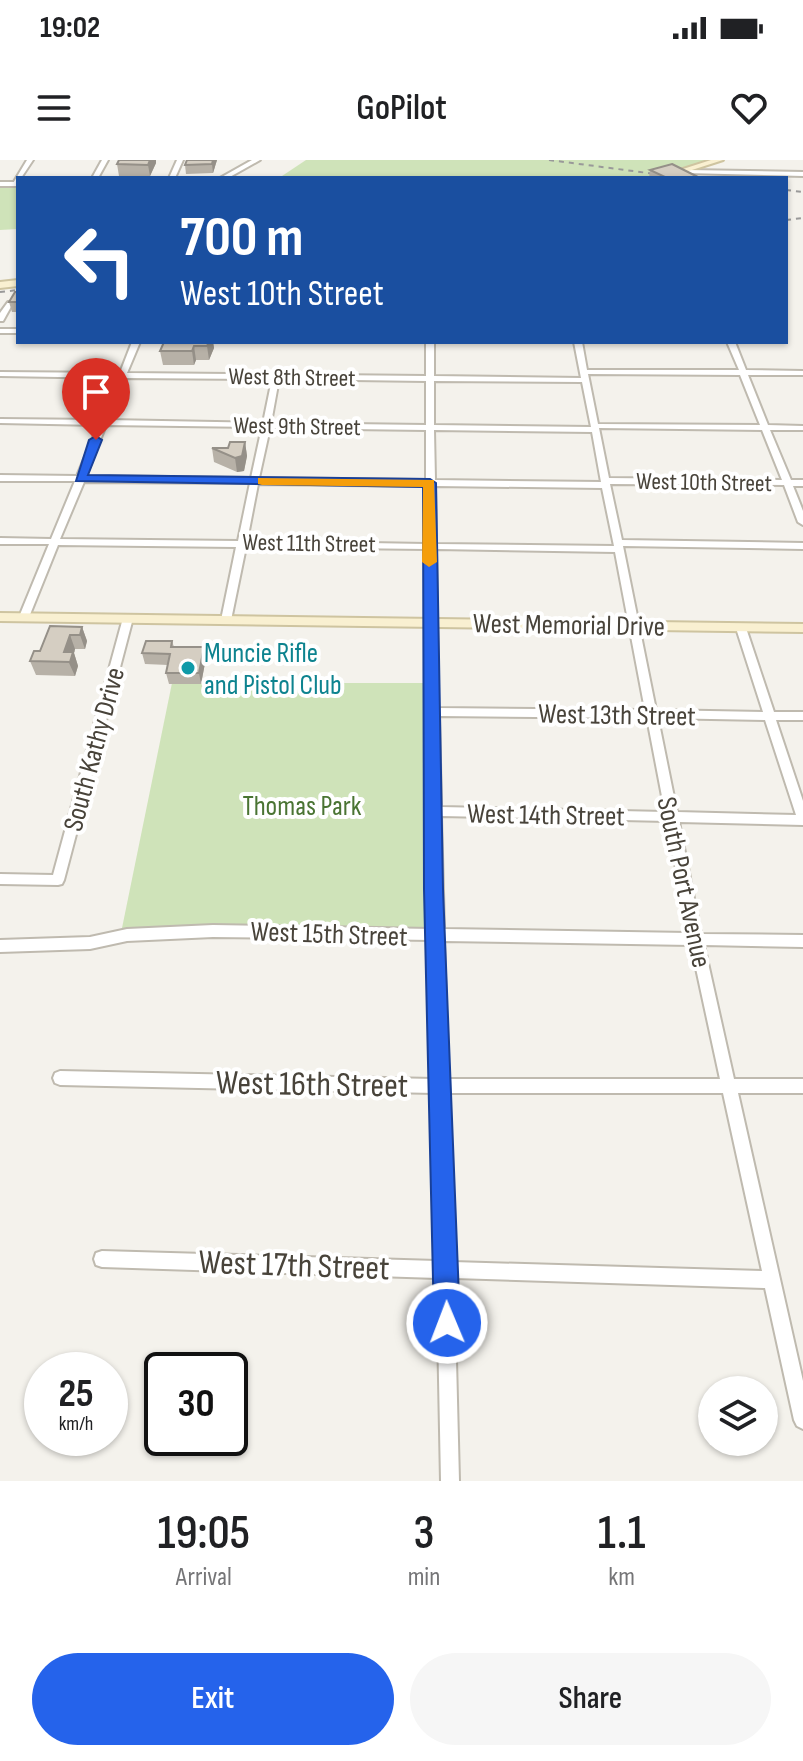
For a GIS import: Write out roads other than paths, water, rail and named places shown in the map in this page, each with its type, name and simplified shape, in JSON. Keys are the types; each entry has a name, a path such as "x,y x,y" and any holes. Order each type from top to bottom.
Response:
{"main road":[{"path":"668,176 719,160"},
{"name":"West Memorial Drive","path":"0,617 803,628"}],"street":[{"path":"227,176 257,160"},
{"path":"776,161 784,174"},
{"path":"687,172 803,174"},
{"path":"0,184 16,184"},
{"path":"0,319 10,303"},
{"path":"24,617 135,344"},
{"path":"430,344 429,621 450,1481"},
{"name":"South Port Avenue","path":"578,344 696,939 803,1420"},
{"path":"732,344 803,522"},
{"name":"West 8th Street","path":"0,374 430,379 803,373"},
{"path":"226,620 276,377"},
{"name":"West 9th Street","path":"0,421 429,428 803,428"},
{"name":"West 10th Street","path":"0,478 803,483"},
{"name":"West 11th Street","path":"0,541 803,546"},
{"name":"South Kathy Drive","path":"0,879 58,880 128,618"},
{"path":"741,628 803,819"},
{"name":"West 13th Street","path":"432,712 803,716"},
{"name":"West 14th Street","path":"433,811 803,819"},
{"name":"West 15th Street","path":"0,946 90,943 127,935 213,931 803,941"},
{"name":"West 16th Street","path":"60,1078 441,1086 803,1086"},
{"name":"West 17th Street","path":"102,1259 773,1280"}],"railway":[{"path":"549,160 671,176"},
{"path":"788,190 803,192"},
{"path":"788,220 803,218"},
{"path":"0,292 16,290"}],"place":[{"name":"Muncie Rifle and Pistol Club","path":"188,668"}],"park label":[{"name":"Thomas Park","path":"302,805"}]}
